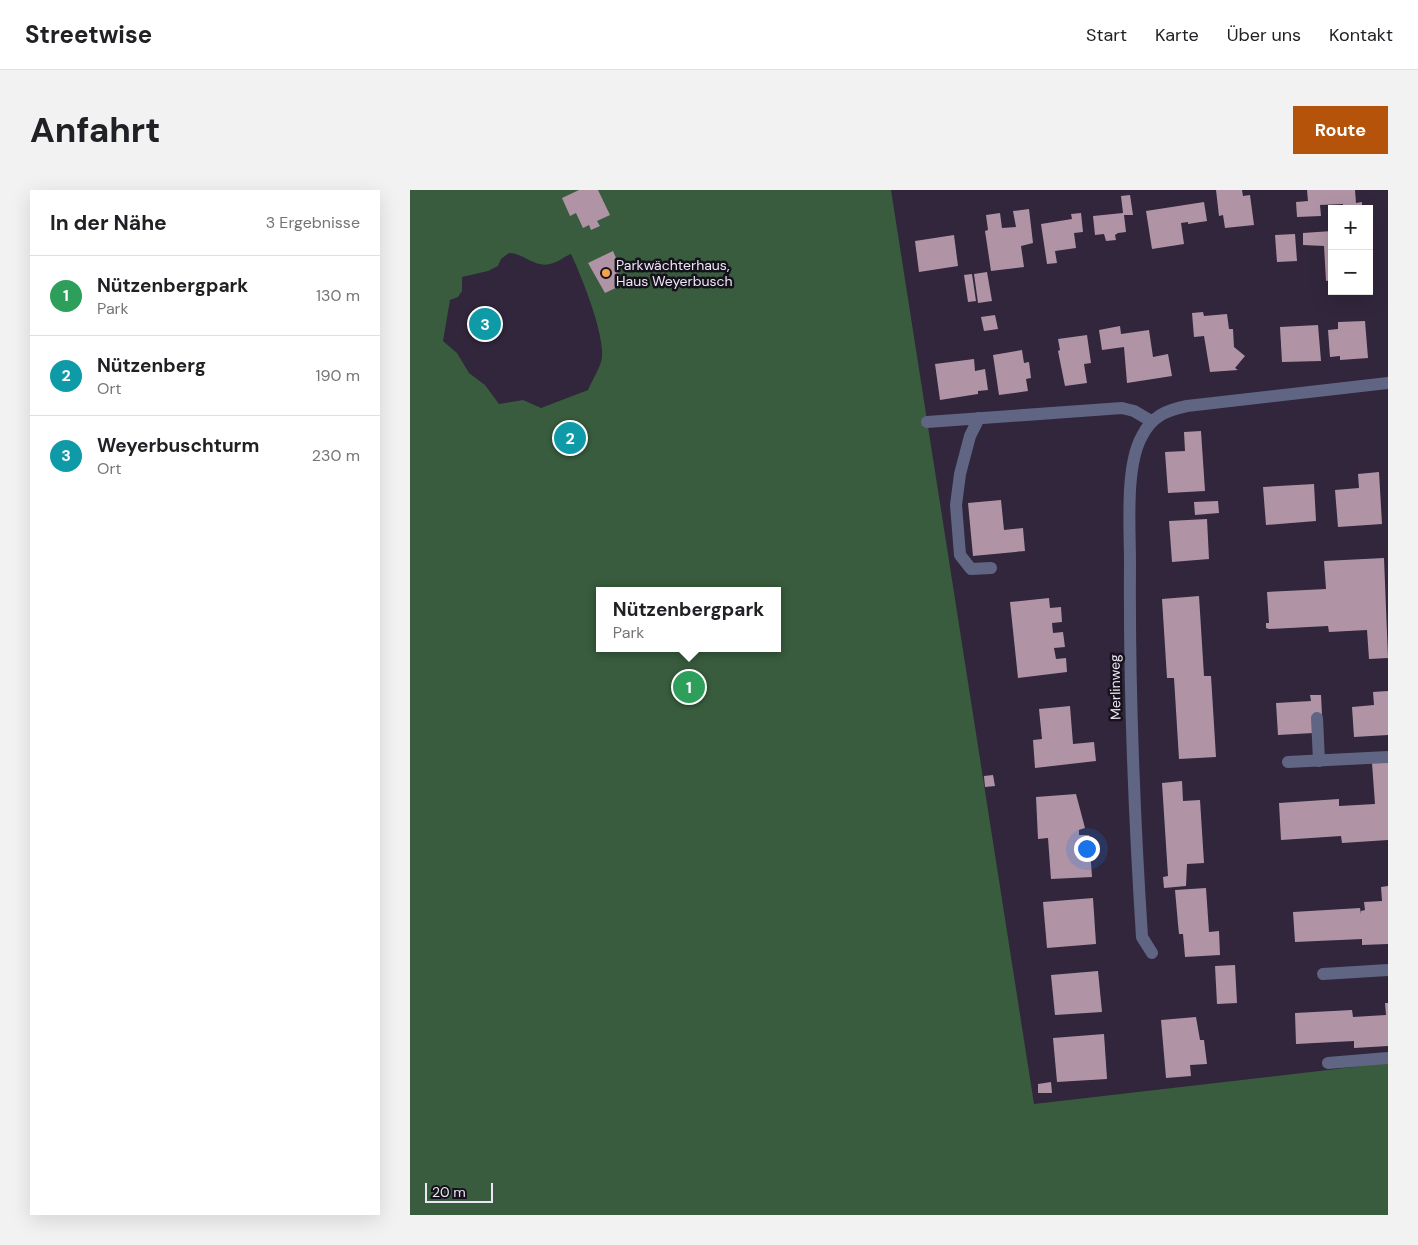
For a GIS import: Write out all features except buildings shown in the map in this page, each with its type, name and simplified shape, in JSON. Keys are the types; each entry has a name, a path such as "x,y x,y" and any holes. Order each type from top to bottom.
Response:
{"street":[{"path":"927,422 1122,408 1134,411 1151,421 1167,410 1187,406 1388,384"},
{"path":"979,418 970,436 960,474 956,505 960,555 971,569 992,568"},
{"name":"Merlinweg","path":"1151,421 1141,437 1132,473 1130,666 1133,802 1142,937 1152,953"},
{"path":"1317,718 1319,761"},
{"path":"1288,762 1388,757"},
{"path":"1323,974 1388,970"},
{"path":"1328,1063 1388,1058"}],"green space":[{"path":"410,190 891,190 1034,1104 1388,1063 1388,1215 410,1215","holes":["509,253 545,265 571,254 592,308 601,339 601,362 588,390 541,408 523,400 499,404 485,385 469,373 457,353 443,341 450,300 458,297 462,291 462,277 488,271 498,266 501,259"]}],"place":[{"name":"Parkwächterhaus, Haus Weyerbusch","path":"606,273"},
{"name":"Weyerbuschturm","path":"485,324"},
{"name":"Nützenberg","path":"570,438"},
{"name":"Nützenbergpark","path":"689,687"}]}
